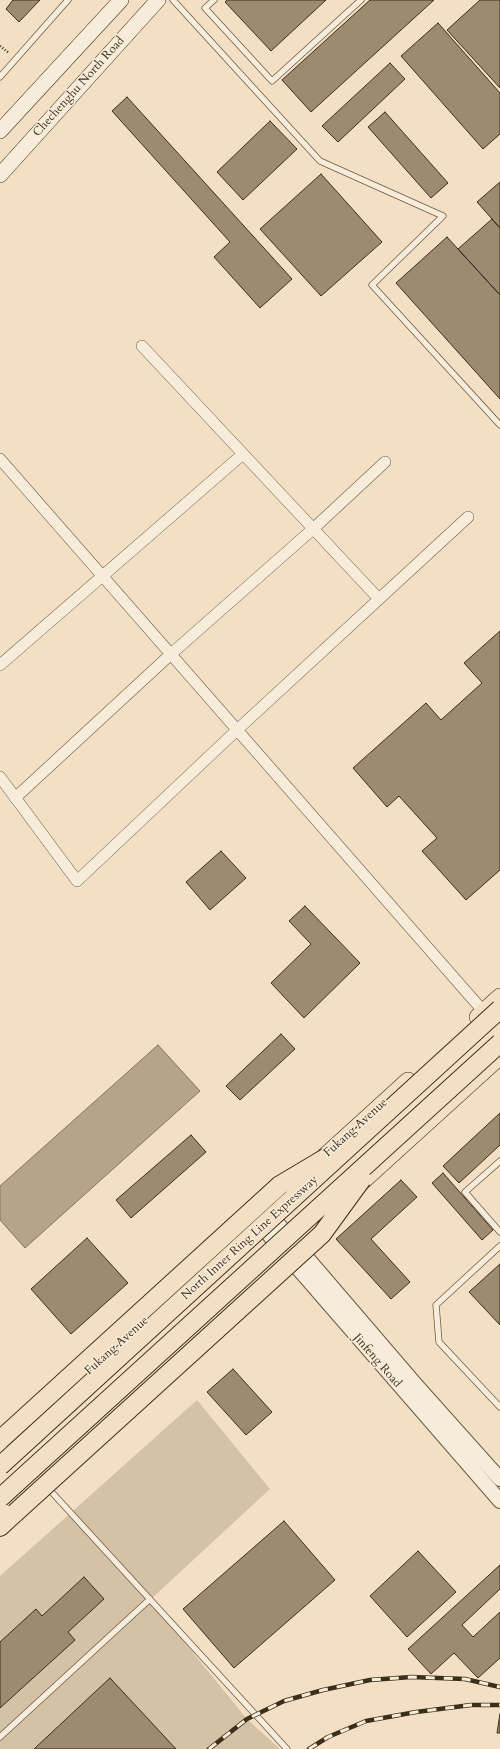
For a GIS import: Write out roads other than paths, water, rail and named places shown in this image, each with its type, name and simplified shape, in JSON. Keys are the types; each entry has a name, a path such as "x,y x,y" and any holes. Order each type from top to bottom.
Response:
{"highway":[{"name":"North Inner Ring Line Expressway","path":"0,1466 436,1068 492,1010"},
{"name":"North Inner Ring Line Expressway","path":"0,1498 500,1043"},
{"path":"0,1440 280,1185 338,1150 436,1068"},
{"path":"0,1527 8,1512 322,1234 363,1177 451,1088"}],"main road":[{"path":"0,131 120,0"},
{"name":"Chechenghu North Road","path":"0,175 158,0"},
{"name":"Fukang Avenue","path":"0,1452 261,1215 492,1010 500,997"},
{"path":"8,1512 38,1476 500,1056"}],"street":[{"path":"142,346 379,599"},
{"path":"0,665 243,454"},
{"path":"0,459 238,730 492,1010"},
{"path":"15,798 171,654 313,529 386,462"},
{"path":"0,777 77,881 468,517"},
{"name":"Jinfeng Road","path":"261,1215 416,1385 500,1480"},
{"name":"Jinfeng Road","path":"290,1248 500,1501"}],"lane":[{"path":"0,77 68,0"},
{"path":"173,0 320,161 443,216 372,284 500,425"},
{"path":"214,0 205,8 272,81 361,0"},
{"path":"500,1161 465,1192 500,1232"},
{"path":"500,1246 436,1305 439,1342 500,1407"},
{"path":"38,1476 287,1749"},
{"path":"0,1737 150,1599"}],"railway":[{"path":"209,1749 247,1719 284,1701 323,1690 370,1680 411,1677 465,1679 500,1687"},
{"path":"309,1749 328,1737 366,1721 416,1712 471,1705 500,1705"}]}
